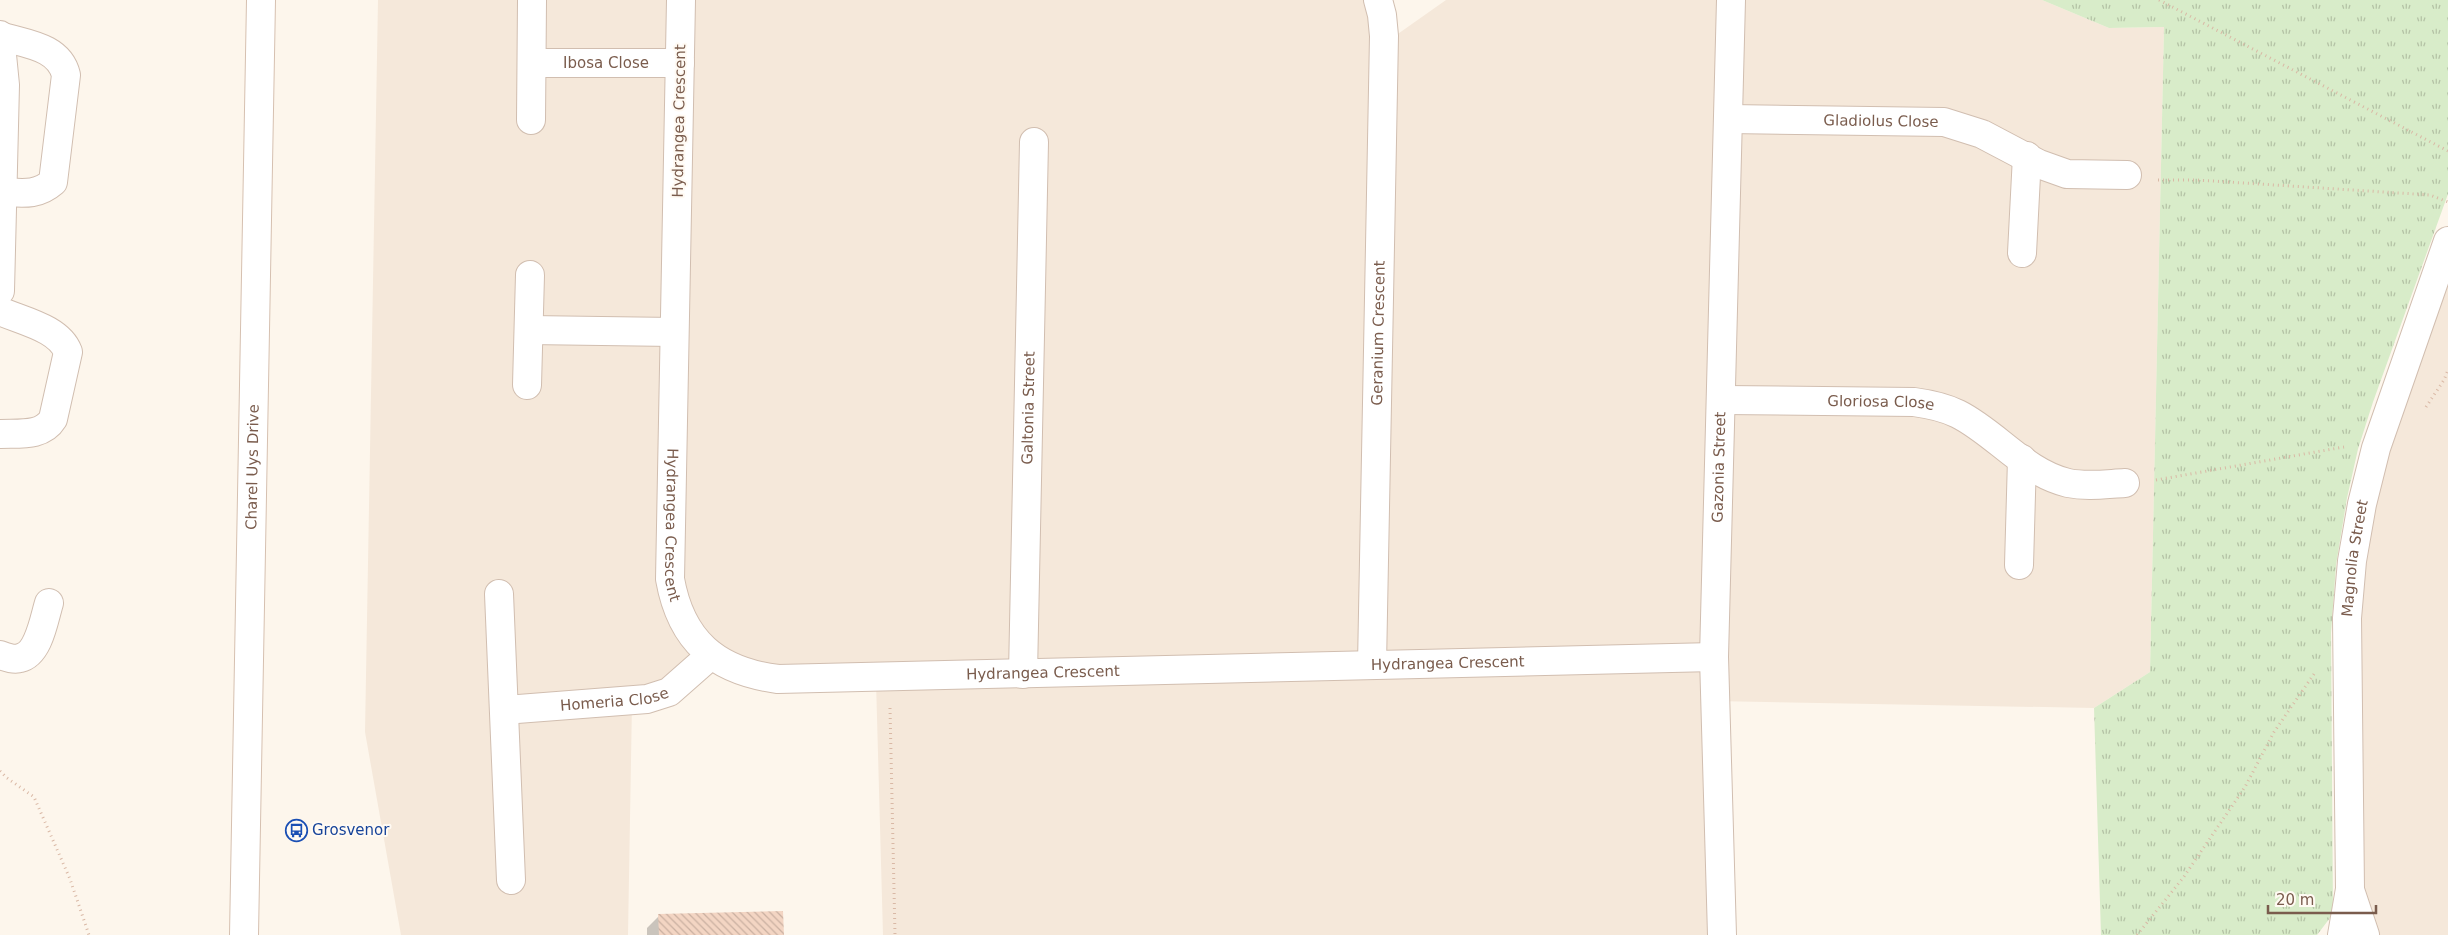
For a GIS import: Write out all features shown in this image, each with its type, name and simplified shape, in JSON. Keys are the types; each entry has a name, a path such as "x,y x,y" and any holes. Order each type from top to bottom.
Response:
{"street":[{"name":"Charel Uys Drive","path":"244,935 261,0"},
{"name":"Hydrangea Crescent","path":"681,0 670,579 674,601 683,622 695,640 711,655 731,668 754,676 778,679 1714,657"},
{"name":"Geranium Crescent","path":"1372,665 1384,36 1378,0"},
{"name":"Gazonia Street","path":"1722,935 1714,657 1723,400 1731,0"},
{"path":"531,120 532,1"},
{"path":"0,291 2,192 5,85 0,36 48,50 64,66 66,75 53,182 44,190 34,194 2,192"},
{"name":"Ibosa Close","path":"532,63 680,63"},
{"name":"Gladiolus Close","path":"1729,119 1944,122 1982,134 2039,164 2067,174 2127,176"},
{"name":"Galtonia Street","path":"1023,674 1034,142"},
{"path":"2022,253 2027,156"},
{"name":"Magnolia Street","path":"2342,935 2350,889 2347,618 2352,560 2362,504 2376,448 2448,241"},
{"path":"527,385 530,275"},
{"path":"0,311 52,333 61,339 68,352 53,420 48,427 41,432 0,434"},
{"path":"529,330 674,332"},
{"name":"Gloriosa Close","path":"1723,400 1914,402 1930,404 1959,415 2050,476 2067,482 2087,485 2126,483"},
{"path":"2019,565 2022,459"},
{"path":"499,594 511,880"},
{"path":"0,655 17,659 30,653 35,646 49,603"},
{"name":"Homeria Close","path":"504,710 648,699 669,692 711,655"},
{"name":"Magnolia Street","path":"2350,889 2365,935"}],"path":[{"path":"2159,0 2448,151"},
{"path":"2127,176 2144,180 2197,180 2430,196 2448,202"},
{"path":"2126,483 2143,482 2337,446 2376,448"},
{"path":"2137,935 2183,878 2245,787 2274,732 2314,673"},
{"path":"887,677 890,701 895,935"},
{"path":"0,771 34,797 70,879 89,935"}],"shaded area":[{"path":"378,0 1381,0 1385,43 1446,0 2042,0 2109,28 2164,27 2150,672 2094,708 1713,701 1720,935 883,935 876,681 713,659 632,703 628,935 401,935 365,732"},
{"path":"2448,239 2448,935 2363,935 2350,558"}],"green space":[{"path":"2042,0 2448,0 2448,194 2358,449 2347,498 2336,565 2331,633 2333,914 2317,935 2101,935 2094,708 2150,672 2164,27 2109,28"}],"building":[{"path":"783,911 784,935 659,935 658,914"}],"place":[{"name":"Grosvenor","path":"296,830"}]}
